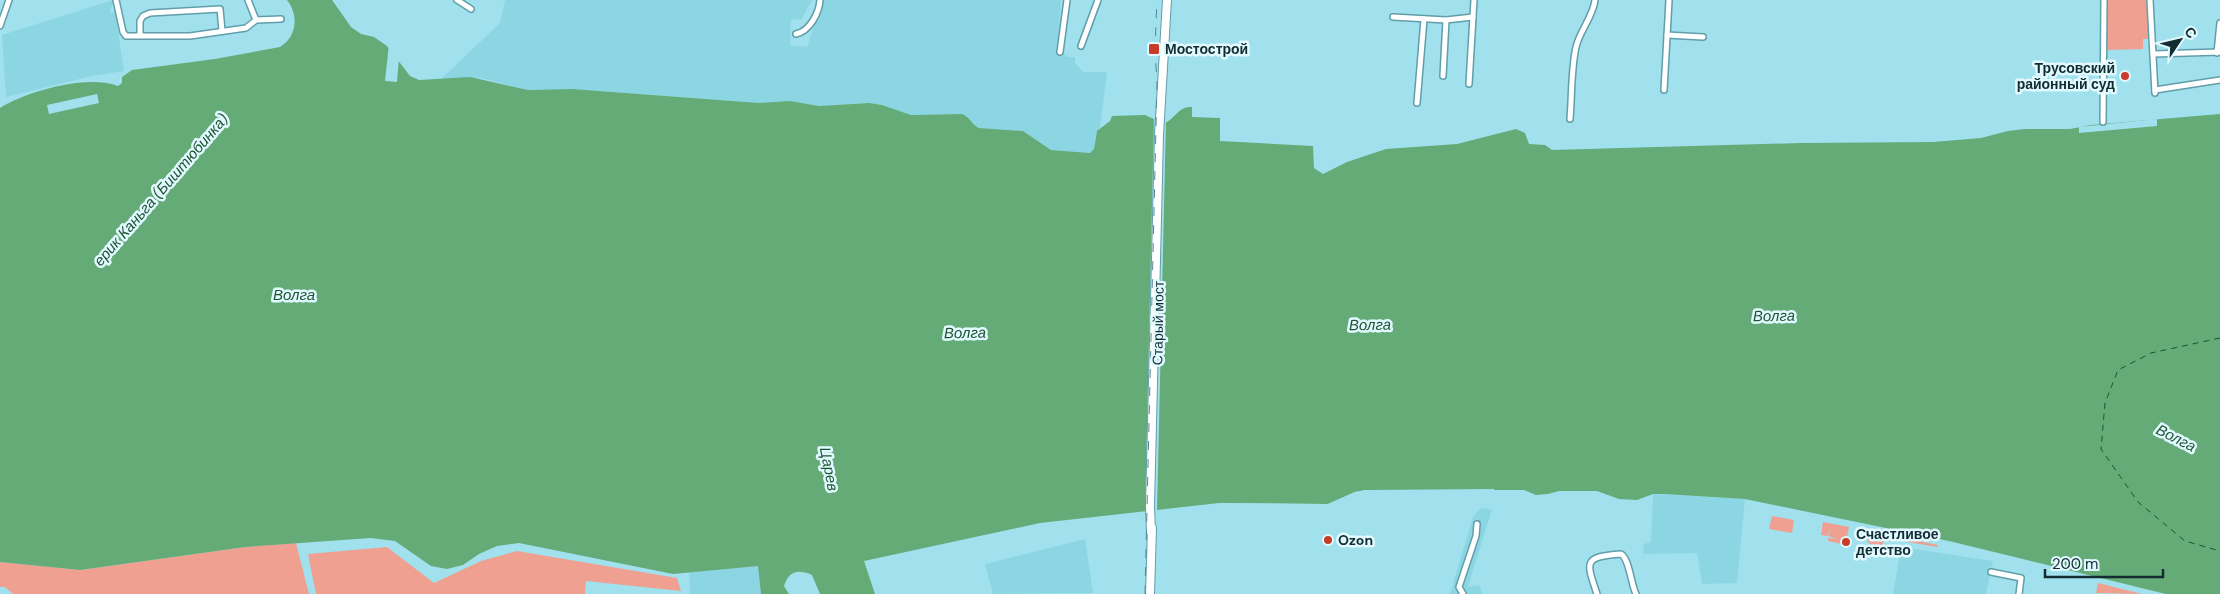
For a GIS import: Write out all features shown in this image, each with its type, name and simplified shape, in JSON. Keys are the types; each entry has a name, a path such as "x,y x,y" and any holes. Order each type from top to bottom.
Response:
{"main road":[{"path":"1166,26 1167,0"},
{"path":"1166,26 1173,0"},
{"name":"Старый мост","path":"1150,594 1155,291 1162,83 1166,26"}],"street":[{"path":"0,26 3,6 9,0"},
{"path":"116,0 124,35 140,34 148,37 190,36 246,28 256,20 281,20"},
{"path":"248,0 256,20"},
{"path":"457,0 471,9"},
{"path":"796,34 804,32 815,17 820,0"},
{"path":"1060,52 1067,0"},
{"path":"1082,46 1098,0"},
{"path":"1469,84 1474,0"},
{"path":"1570,119 1576,48 1586,21 1594,11 1595,0"},
{"path":"1664,90 1669,0"},
{"path":"2103,122 2104,0"},
{"path":"2150,0 2155,91 2220,80"},
{"path":"140,34 140,21 144,15 150,13 220,9 222,32"},
{"path":"1393,18 1446,20 1473,16"},
{"path":"1417,103 1424,19"},
{"path":"1443,76 1446,20"},
{"path":"2153,54 2218,52 2220,23"},
{"path":"1667,35 1703,37"},
{"path":"1462,594 1459,587 1476,536 1477,524"},
{"path":"1598,594 1589,568 1590,562 1595,558 1621,554 1627,559 1630,581 1636,594"},
{"path":"1991,572 2021,578 2019,594"}],"shaded area":[{"path":"113,0 110,13 115,12 124,71 92,76 6,97 2,35"},
{"path":"505,0 812,0 801,20 791,19 790,45 807,47 823,0 1061,0 1057,50 1063,52 1067,57 1075,57 1075,63 1083,72 1107,72 1100,128 1096,134 1094,149 1090,153 1051,150 1023,131 979,128 974,126 962,114 911,115 882,105 869,103 819,106 790,101 759,103 572,89 528,90 481,78 441,79 500,23"},
{"path":"2106,0 2148,0 2150,39 2143,39 2143,49 2106,50"},
{"path":"1653,494 1745,499 1737,583 1702,584 1697,553 1643,554 1644,544 1651,542"},
{"path":"1481,508 1492,509 1468,587 1479,585 1483,594 1450,594 1473,517"},
{"path":"1772,516 1794,520 1792,533 1769,529"},
{"path":"1823,522 1849,527 1847,537 1843,540 1842,544 1828,541 1828,538 1837,539 1828,536 1832,527 1827,536 1821,535"},
{"path":"1869,531 1938,545 1937,547 1885,538 1885,535 1876,545 1870,544 1867,540"},
{"path":"1085,539 1093,593 993,594 985,564"},
{"path":"1884,539 1882,546 1877,545 1879,541"},
{"path":"296,543 309,594 13,594 5,587 0,587 0,562 80,570 245,547"},
{"path":"387,547 434,583 481,561 517,551 677,578 681,591 586,581 585,594 316,594 308,554"},
{"path":"1901,547 1993,561 1986,594 1893,594"},
{"path":"758,566 761,594 690,594 689,571"},
{"path":"2098,583 2142,594 2096,593"}],"water":[{"name":"Волга","path":"287,0 332,0 351,27 361,34 374,37 387,46 410,76 419,80 470,77 528,90 572,89 759,103 790,101 819,106 869,103 882,105 911,115 962,114 979,128 1023,131 1051,150 1090,153 1094,149 1097,131 1110,121 1112,116 1145,115 1158,121 1167,122 1184,108 1192,107 1192,117 1220,118 1220,141 1313,146 1314,168 1323,174 1347,162 1386,149 1457,144 1516,129 1525,133 1529,144 1545,145 1552,150 1801,143 1933,142 1981,138 2025,129 2070,129 2091,125 2220,114 2220,594 2166,594 1949,541 1745,499 1653,494 1637,500 1619,499 1597,491 1559,491 1536,495 1524,490 1366,490 1355,492 1328,504 1219,503 1040,523 864,561 875,594 820,594 812,575 798,572 791,574 786,581 784,586 789,594 761,594 758,566 673,574 519,543 497,546 479,554 463,565 447,569 431,566 395,541 371,538 245,547 80,570 0,562 0,108 41,90 58,86 91,82 118,86 122,83 122,77 132,70 215,59 280,47 290,38 295,19"}],"pier":[{"path":"389,44 399,58 397,82 385,81"},
{"path":"97,94 99,103 49,114 47,105"},
{"path":"1154,117 1166,119 1157,512 1145,513"},
{"path":"2157,119 2157,126 2079,133 2079,127"},
{"path":"1494,489 1494,491 1359,493 1329,506 1219,506 1219,503 1328,504 1355,492 1366,490"}],"ferry route":[{"path":"2220,338 2151,353 2118,370 2105,403 2101,449 2138,502 2185,541 2220,551"}],"railway":[{"path":"1145,594 1157,83 1155,49 1157,0"}],"place":[{"name":"Мостострой","path":"1154,49"},
{"name":"Трусовский районный суд","path":"2125,76"},
{"name":"Ozon","path":"1328,540"},
{"name":"Счастливое детство","path":"1846,542"}],"water label":[{"name":"ерик Каньга (Биштюбинка)","path":"161,190"},
{"name":"Царев","path":"829,469"}]}
